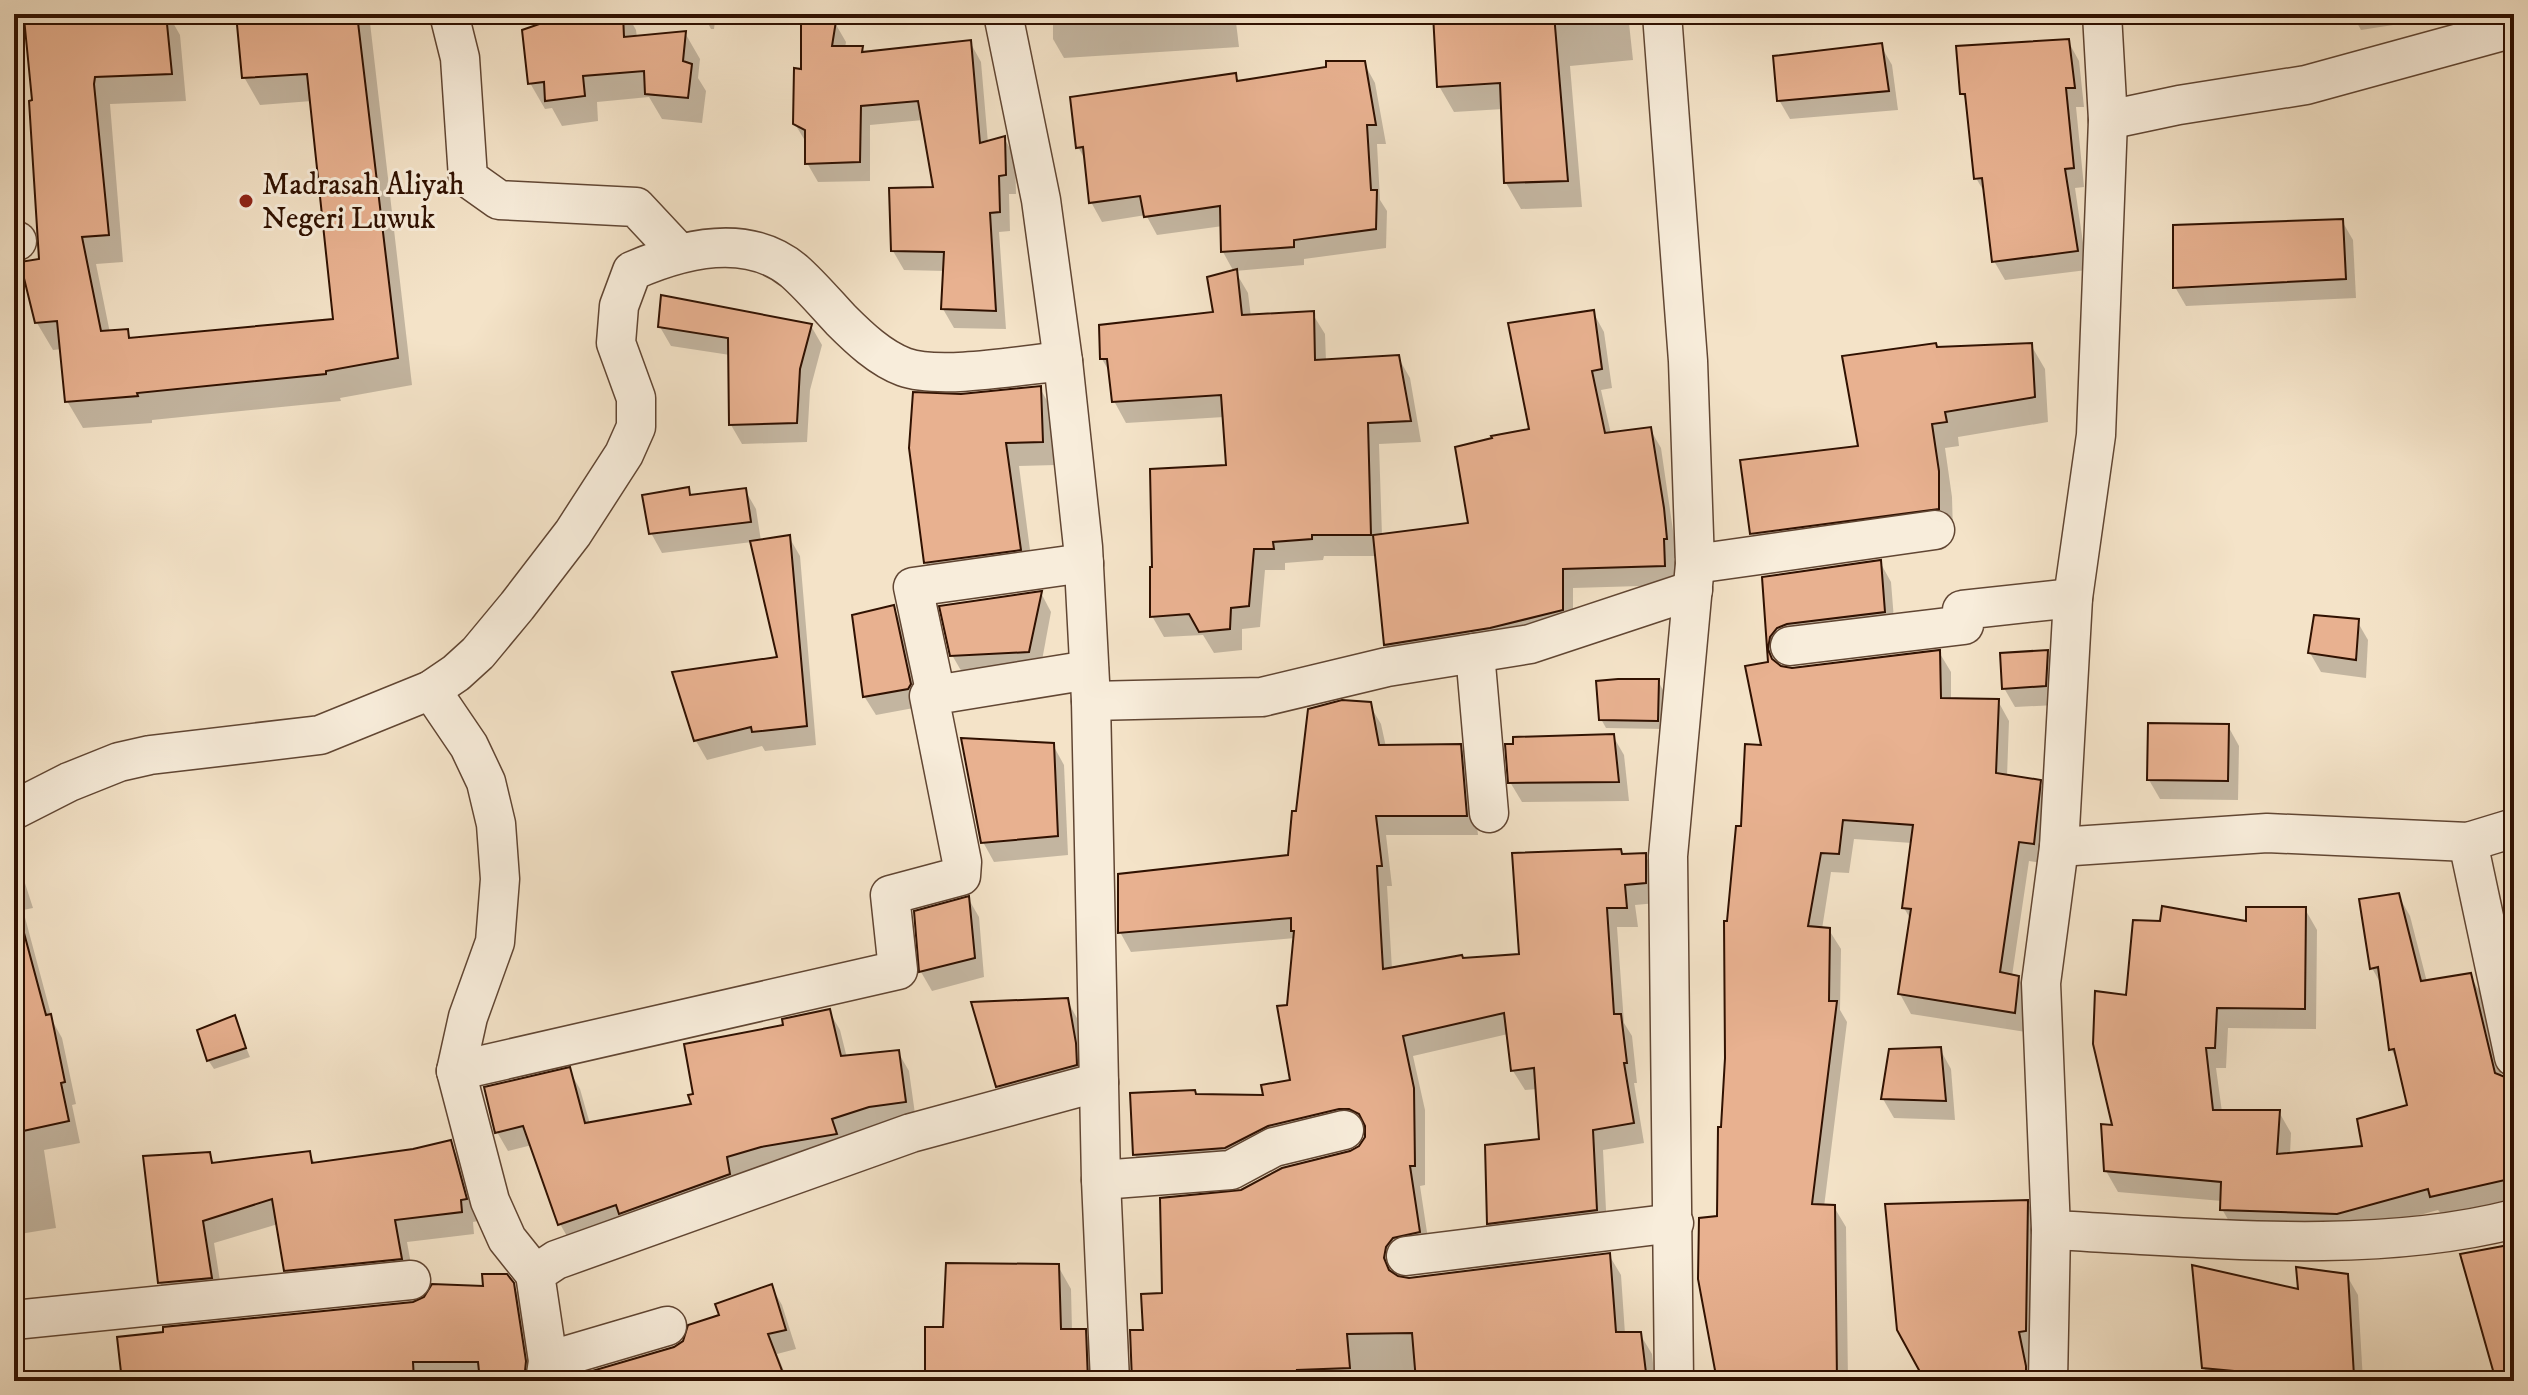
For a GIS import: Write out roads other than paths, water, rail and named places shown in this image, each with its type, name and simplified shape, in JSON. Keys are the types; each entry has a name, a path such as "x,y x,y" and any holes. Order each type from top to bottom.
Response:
{"street":[{"path":"449,14 460,58 468,178 499,200 636,207 679,253"},
{"path":"1003,14 1041,200 1063,361 1084,563 1090,685 1101,1180 1110,1381"},
{"path":"1662,14 1688,361 1694,577 1668,856 1674,1381"},
{"path":"2048,1381 2051,1230 2041,983 2059,847 2073,598 2096,435 2108,120 2102,14"},
{"path":"2108,120 2179,105 2306,85 2514,28"},
{"path":"14,810 69,782 119,762 150,755 320,735 431,690 456,673 478,653 517,606 581,521 624,454 636,427 636,398 616,343 619,306 632,271 679,253 711,247 759,252 793,270 865,343 905,367 952,372 1063,361"},
{"path":"456,1071 898,970 890,895 961,876 962,862 929,696 1090,685 1262,697 1387,667 1530,644 1694,577 1935,530"},
{"path":"936,695 913,587 1084,563"},
{"path":"1790,646 1964,625 1962,610 2073,598"},
{"path":"1475,653 1489,813"},
{"path":"431,690 469,746 486,782 496,824 500,879 495,942 468,1017 456,1071 490,1201 507,1239 535,1274 547,1371 667,1326"},
{"path":"2059,847 2267,833 2468,842 2514,828"},
{"path":"2468,842 2514,1057"},
{"path":"535,1274 556,1260 647,1230 790,1174 898,1137 1099,1082"},
{"path":"1101,1180 1231,1170 1274,1147 1344,1130"},
{"path":"2051,1230 2257,1241 2358,1239 2470,1230 2514,1219"},
{"path":"1406,1256 1674,1223"},
{"path":"14,1320 411,1280"}],"place":[{"name":"Madrasah Aliyah Negeri Luwuk","path":"246,201"}]}
